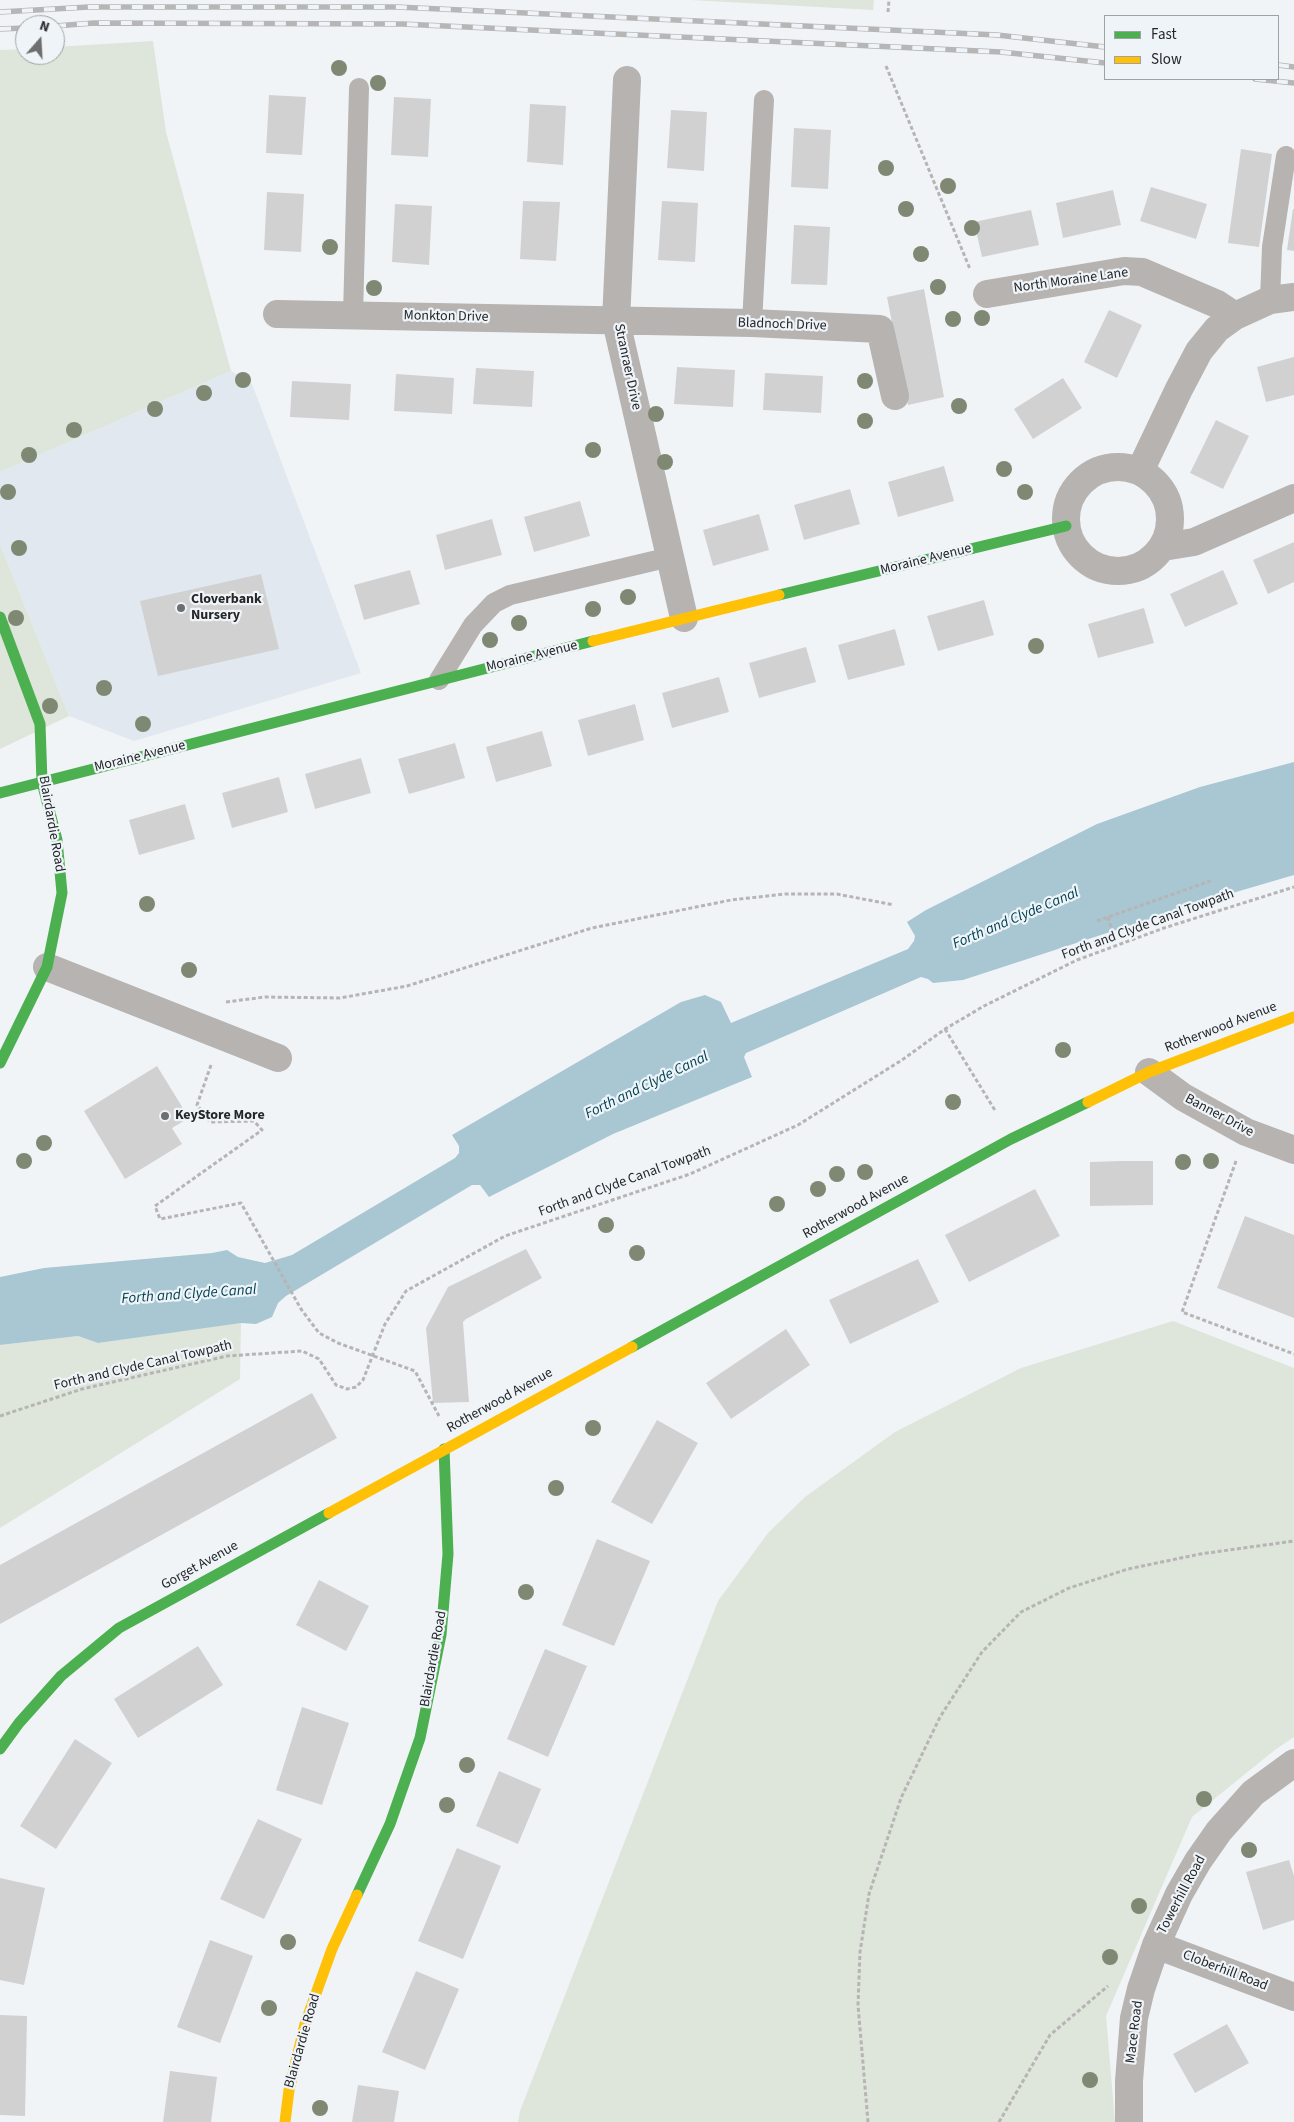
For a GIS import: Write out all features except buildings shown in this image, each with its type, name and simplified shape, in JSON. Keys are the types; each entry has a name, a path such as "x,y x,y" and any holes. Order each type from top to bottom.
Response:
{"street":[{"name":"Stranraer Drive","path":"627,80 616,321 684,618"},
{"name":"North Moraine Lane","path":"987,294 1124,271 1142,272 1217,304 1235,316"},
{"path":"1140,471 1179,389 1200,351 1217,329 1235,316 1282,299"},
{"name":"Monkton Drive","path":"277,314 616,321"},
{"name":"Bladnoch Drive","path":"616,321 752,323 880,329 895,396"},
{"path":"1122,466 1140,471 1155,481 1165,495 1170,513 1169,530 1163,547 1151,560 1135,569 1117,571 1099,567 1083,558 1072,544 1066,526 1067,507 1074,490 1087,477 1104,468 1122,466"},
{"path":"1163,547 1194,542 1294,498"},
{"name":"Moraine Avenue","path":"0,793 684,618 1066,526"},
{"name":"Blairdardie Road","path":"0,617 40,724 42,782 57,840 62,893 47,967 0,1062"},
{"path":"47,967 278,1058"},
{"name":"Rotherwood Avenue","path":"444,1449 1011,1139 1149,1072 1206,1048 1294,1017"},
{"name":"Banner Drive","path":"1149,1072 1183,1097 1246,1132 1294,1150"},
{"name":"Blairdardie Road","path":"285,2122 289,2090 305,2024 332,1949 390,1824 420,1738 441,1635 448,1554 444,1449"},
{"name":"Gorget Avenue","path":"0,1749 19,1723 61,1676 120,1628 444,1449"},
{"name":"Towerhill Road","path":"1156,1945 1198,1861 1219,1831 1253,1793 1294,1763"},
{"name":"Cloberhill Road","path":"1156,1945 1294,1997"},
{"name":"Mace Road","path":"1129,2122 1129,2081 1134,2018 1156,1945"}],"lane":[{"path":"353,315 359,88"},
{"path":"752,323 764,100"},
{"path":"1282,299 1272,247 1286,156"},
{"path":"439,680 473,625 494,603 510,595 670,557"}],"path":[{"path":"888,12 889,0"},
{"path":"886,66 978,287 987,294"},
{"path":"1098,921 1213,880"},
{"name":"Forth and Clyde Canal Towpath","path":"0,1416 82,1389 227,1356 302,1351 320,1359 336,1385 346,1390 356,1387 364,1380 385,1324 406,1291 506,1236 690,1174 798,1125 902,1060 945,1029 984,1006 1077,960 1164,928 1294,887"},
{"path":"217,1003 265,997 340,998 407,986 592,928 731,900 785,894 837,894 894,905"},
{"path":"1108,917 1112,931"},
{"path":"945,1029 1011,1139"},
{"path":"221,1036 197,1105 210,1122 254,1121 262,1130 155,1206 160,1219 241,1203 301,1309 319,1333 338,1343 415,1371 442,1422 444,1449"},
{"path":"1246,1132 1182,1312 1294,1354"},
{"path":"868,2122 858,2005 860,1952 869,1894 901,1798 940,1716 982,1652 1021,1612 1069,1588 1128,1568 1200,1554 1294,1541"},
{"path":"999,2122 1050,2036 1111,1984"}],"shaded area":[{"path":"690,0 874,0 873,10"},
{"path":"153,41 166,132 231,371 0,472 0,50 15,49 15,65 65,65 65,46"},
{"name":"Cloverbank Nursery","path":"231,371 252,384 361,673 134,741 69,716 0,544 0,472"},
{"path":"0,544 69,716 0,749"},
{"path":"1173,1321 1294,1368 1294,1737 1276,1749 1192,1817 1106,2016 1115,2122 518,2122 520,2111 718,1601 768,1533 805,1497 895,1432 1021,1368"},
{"path":"241,1322 240,1379 0,1528 0,1345 78,1336 98,1343"}],"water":[{"name":"Forth and Clyde Canal","path":"1294,762 1294,875 1202,902 963,980 933,983 921,977 746,1053 744,1057 752,1077 613,1134 489,1197 480,1185 472,1185 286,1296 278,1303 272,1317 256,1324 241,1323 98,1343 78,1336 0,1345 0,1277 44,1268 212,1253 227,1250 238,1257 265,1263 292,1255 455,1158 459,1153 459,1146 452,1135 681,1002 705,995 721,1002 731,1023 908,949 915,936 907,922 926,910 1097,824 1200,787"}],"railway":[{"path":"0,12 89,7 397,7 997,35 1104,47"},
{"path":"65,25 94,23 402,24 1001,52 1104,63"},
{"path":"0,29 15,28"},
{"path":"1279,65 1294,67"},
{"path":"1265,80 1294,83"}],"traffic: fast":[{"path":"779,595 1066,526"},
{"path":"0,617 40,724 42,782 57,840 62,893 47,967 0,1063"},
{"path":"0,793 593,641"},
{"path":"632,1347 1011,1139 1088,1102"},
{"path":"357,1895 390,1824 420,1738 441,1635 448,1554 444,1449"},
{"path":"0,1749 19,1723 61,1676 119,1628 329,1513"}],"traffic: slow":[{"path":"593,641 779,595"},
{"path":"1088,1102 1149,1072 1294,1017"},
{"path":"329,1513 632,1347"},
{"path":"285,2122 289,2090 305,2024 332,1949 357,1895"}],"place":[{"name":"Cloverbank Nursery","path":"181,608"},
{"name":"KeyStore More","path":"165,1116"}]}
